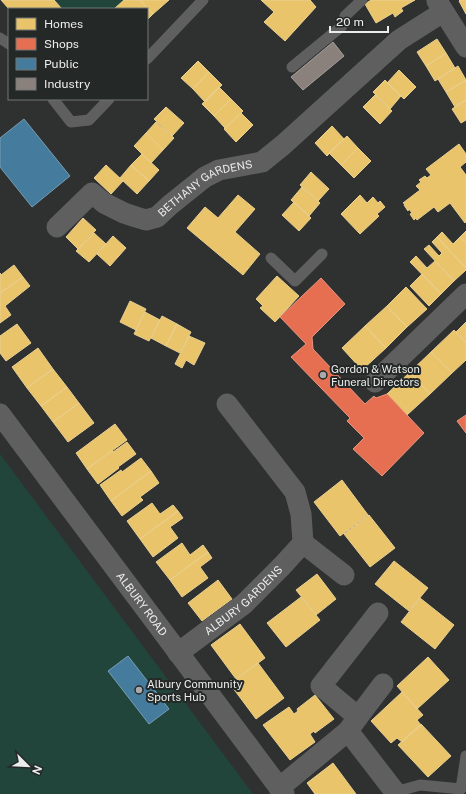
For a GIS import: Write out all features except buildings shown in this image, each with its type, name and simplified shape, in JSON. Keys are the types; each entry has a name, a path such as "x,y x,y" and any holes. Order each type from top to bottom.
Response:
{"street":[{"path":"440,6 466,47"},
{"name":"BETHANY GARDENS","path":"57,227 92,193 104,203 124,213 146,220 157,217 205,178 219,170 262,162 334,100 399,40 440,6"},
{"path":"374,382 466,294"},
{"path":"227,404 295,492 301,514 303,543 344,575"},
{"name":"ALBURY ROAD","path":"0,414 281,791"},
{"name":"ALBURY GARDENS","path":"178,653 244,604 303,543"},
{"path":"378,612 321,686 353,724 395,792"},
{"path":"281,791 353,724 382,684"}],"lane":[{"path":"148,58 203,0"},
{"path":"292,67 342,26 345,16 362,0"},
{"path":"54,100 72,122 90,120 108,100"},
{"path":"271,258 295,281 322,254"},
{"path":"395,792 420,785 461,789 466,756"}],"green space":[{"path":"54,0 124,0 115,8 61,8"},
{"path":"0,454 253,794 0,794"}],"place":[{"name":"Gordon & Watson Funeral Directors","path":"323,375"},
{"name":"Albury Community Sports Hub","path":"139,690"}]}
